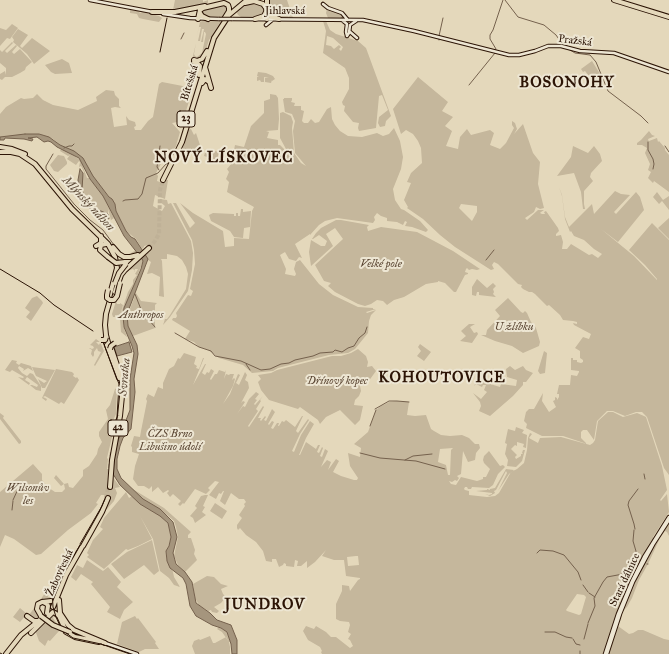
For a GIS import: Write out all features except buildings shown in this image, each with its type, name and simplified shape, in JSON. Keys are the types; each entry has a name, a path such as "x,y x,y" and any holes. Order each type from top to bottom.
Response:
{"highway":[{"path":"152,12 175,12 228,0"},
{"name":"Bítešská","path":"171,161 182,142 212,37 221,20 244,0"},
{"name":"Bítešská","path":"162,180 180,141 207,53 216,34 247,0"},
{"path":"267,0 267,19"},
{"path":"614,0 669,16"},
{"path":"620,0 648,10"},
{"path":"231,17 244,4 251,1 261,3 267,12 272,17 277,19"},
{"path":"198,19 201,10 205,7 226,3 229,9 221,20"},
{"path":"198,19 199,10 205,5"},
{"path":"255,19 264,16 267,12"},
{"path":"200,13 201,16 208,19"},
{"path":"199,75 200,67 198,63 194,61 202,58 207,53"},
{"path":"207,53 205,70 211,88"},
{"path":"192,110 202,81 206,79 209,82"},
{"name":"42","path":"0,147 18,151 34,160 74,209 107,241 117,257 118,278 115,299 106,296 114,276 116,265"},
{"name":"42","path":"0,152 20,154 35,164 79,216 100,234 111,248 116,265 116,274 107,322 109,345 121,385 112,450"},
{"path":"98,248 102,241 100,234"},
{"path":"98,248 101,244 107,241"},
{"path":"107,241 111,248"},
{"path":"106,256 100,249 101,245 107,241"},
{"path":"107,241 120,256 128,258 136,257"},
{"path":"98,248 100,252 116,263 126,263"},
{"path":"118,278 119,273 126,263 146,249"},
{"path":"109,345 105,328 106,315 121,276 136,257"},
{"name":"42","path":"105,328 107,315 118,278 125,270"},
{"path":"101,340 105,340 109,345"},
{"path":"109,345 111,346 114,343"},
{"name":"42","path":"109,345 119,376"},
{"name":"42","path":"109,345 123,384 120,416 111,463 110,487"},
{"name":"Žabovřeská","path":"29,631 52,609 65,574 82,546 107,498"},
{"path":"59,591 58,600 60,614 68,625 74,630 105,643"},
{"path":"52,609 59,591"},
{"path":"52,609 58,600"},
{"path":"43,602 52,609"},
{"path":"43,602 59,616 67,631"},
{"path":"42,620 37,608 39,603 43,602"},
{"path":"8,653 29,631 32,623 28,618 35,621 42,620 67,631 105,643"}],"main road":[{"name":"Jihlavská","path":"90,0 198,19 221,20 231,17 255,19 344,19 370,21 478,48"},
{"path":"323,4 328,8 342,13 347,24 347,31"},
{"path":"325,11 328,8"},
{"path":"266,25 277,19"},
{"path":"342,35 347,31 353,22 370,21"},
{"path":"347,31 357,38"},
{"name":"Pražská","path":"478,48 516,56 535,52 548,46 563,46 580,51 614,53 669,72"},
{"name":"Stará dálnice","path":"639,569 661,528 669,517"},
{"name":"Stará dálnice","path":"606,654 636,574 669,517"},
{"path":"105,643 137,654"}],"green space":[{"path":"175,0 203,0 203,2 208,0 208,3 180,10 173,10"},
{"path":"268,0 287,0 293,18 273,17 268,11"},
{"path":"258,2 264,7 265,11 263,15 256,17 241,17 238,15 236,11 242,6 247,3"},
{"path":"225,3 228,9 224,17 206,17 202,15 201,10"},
{"path":"327,9 340,13 343,18 328,18 326,13"},
{"path":"130,10 159,16 162,18 159,22 139,18 137,14 130,13"},
{"path":"221,21 209,40 204,55 201,58 194,60 193,56 196,43 194,54 197,57 202,53 206,34 204,32 203,42 201,42 204,29 202,29 200,41 198,41 201,27 199,27 196,40 200,22"},
{"path":"323,21 326,21 330,30 336,34 358,41 366,48 391,116 386,121 385,126 380,127 378,123 379,117 388,110 382,95 379,96 376,128 359,131 359,123 353,122 344,111 345,106 342,102 349,89 349,78 345,68 323,53 326,31","holes":["327,36 333,38 343,47 341,51 339,49 341,47 339,45 334,49 331,46 326,45"]},
{"path":"12,24 18,28 10,39 7,38 0,46 0,28 6,30"},
{"path":"18,29 28,35 20,46 22,48 32,38 50,51 34,64 27,54 13,42 14,40 12,37"},
{"path":"12,42 13,43 5,51 7,53 16,45 17,46 12,52 14,54 20,49 32,62 20,73 12,77 5,77 2,80 0,79 0,74 5,71 6,75 6,68 0,63 0,50 2,52"},
{"path":"62,59 69,63 72,73 55,74 45,65"},
{"path":"592,61 600,74 598,79 603,86 599,89 585,71 583,72 581,69"},
{"path":"258,72 266,73 273,76 275,79 272,80 271,83 265,82 265,78 269,78 264,77 264,82 261,82 260,80 257,81 257,77 259,77 257,76"},
{"path":"418,77 448,102 442,111 453,117 445,126 452,131 446,146 458,149 460,137 467,129 471,135 490,130 494,133 490,145 500,149 506,143 514,128 512,121 515,123 517,129 514,134 523,124 533,153 540,162 538,184 544,208 540,209 536,207 534,212 525,218 527,220 538,210 544,210 540,213 542,214 545,214 544,212 546,211 558,228 559,231 556,236 561,235 563,242 562,249 567,249 571,244 589,255 592,254 598,258 602,254 584,240 574,236 571,231 570,232 565,219 562,196 559,187 562,195 565,217 569,227 592,204 594,214 615,191 621,194 630,195 614,212 616,214 636,192 640,197 644,210 618,242 601,229 634,256 657,280 645,265 629,250 652,223 669,240 669,475 664,468 647,417 642,412 636,412 625,416 613,411 607,411 597,421 594,440 587,430 583,430 581,432 581,438 587,444 563,436 542,436 526,428 527,424 524,421 526,412 529,409 534,409 543,393 542,401 549,412 556,407 553,401 555,400 555,397 557,400 559,397 559,394 557,394 559,385 570,385 571,375 577,376 579,372 571,370 571,358 573,358 573,360 577,360 577,362 583,362 580,358 580,351 575,348 583,337 589,339 591,334 574,325 573,323 577,324 577,322 563,320 560,315 549,305 547,306 535,294 523,289 521,287 522,285 518,284 498,264 494,262 492,265 494,269 491,270 455,247 423,219 407,208 408,207 404,200 411,183 407,182 411,173 422,163 421,148 413,134 406,130 401,134 393,109","holes":["461,204 477,206 477,212 472,221 459,208"]},
{"path":"162,82 193,88 183,121 172,123 180,132 176,146 166,162 162,162 156,173 158,176 157,181 163,183 168,180 165,199 155,195 153,206 162,211 165,206 159,201 160,199 167,200 168,204 171,203 191,241 193,253 192,270 188,291 163,325 165,319 167,319 170,315 186,289 188,274 182,260 177,256 167,254 167,259 161,259 164,297 159,296 160,277 152,273 147,274 151,262 144,254 150,252 150,246 144,246 142,249 136,239 126,231 116,211 115,204 93,176 83,158 60,145 53,139 39,134 0,137 0,114 6,107 21,98 33,98 37,94 43,100 53,105 78,110 97,101 96,97 106,90 114,91 115,95 119,99 119,106 121,108 111,108 114,127 127,125 126,116 129,120 135,122 135,130 141,130 153,117 159,84"},
{"path":"270,94 276,95 278,98 279,119 278,130 266,131 269,132 267,138 278,140 278,145 284,149 286,158 286,149 280,138 280,113 283,112 291,116 293,122 292,128 294,153 301,163 306,166 295,153 293,131 295,121 292,114 285,112 284,98 292,98 291,102 295,103 294,106 301,106 301,110 304,111 302,121 304,123 308,123 311,119 315,123 319,122 327,109 331,107 332,119 335,125 340,131 348,136 362,137 377,133 383,136 389,134 394,128 400,141 403,157 401,169 393,189 395,200 401,209 420,221 428,230 426,232 405,226 407,222 405,221 403,225 397,222 387,221 387,218 377,213 374,217 375,220 373,223 337,218 325,221 310,235 295,244 302,258 299,257 296,261 289,259 285,252 280,255 286,269 285,274 295,276 296,274 294,269 296,262 300,260 319,284 333,295 358,307 376,309 366,312 367,313 376,310 371,315 368,333 355,349 348,353 329,355 278,368 273,371 252,373 243,365 219,358 208,350 199,347 194,342 185,339 190,331 172,320 173,318 176,318 176,313 188,295 191,296 193,291 190,289 195,264 192,240 173,203 176,203 190,228 195,223 180,203 193,213 223,231 225,247 234,246 234,238 249,239 252,211 254,207 227,192 229,182 226,179 229,172 227,169 232,163 233,158 236,156 245,160 235,154 237,153 241,156 242,154 234,150 235,145 244,147 251,126 264,113 264,101 270,99"},
{"path":"191,129 194,135 196,133 200,150 185,153 182,147 188,130"},
{"path":"649,131 655,136 648,139 649,142 657,138 658,142 659,141 665,148 669,155 669,192 654,181 653,183 648,178 651,172 648,170 650,164 645,153 647,148 642,145 637,145 637,143"},
{"path":"573,146 588,153 594,146 600,154 602,161 591,173 590,177 593,181 584,191 585,209 583,209 581,192 574,173 557,176 571,157"},
{"path":"61,149 71,153 81,161 87,178 89,178 103,196 114,218 111,220 108,209 108,214 95,208 86,201 81,184 84,172 81,166 79,167 80,162 79,161 76,165 67,159 70,155 68,156 60,151"},
{"path":"206,149 219,152 217,160 204,156"},
{"path":"58,155 64,156 67,164 58,172 54,171 50,165"},
{"path":"657,192 663,200 669,196 669,210 662,201 659,204 653,197"},
{"path":"241,209 243,209 243,212 251,211 250,227 244,228 243,238 234,237 230,231 211,221 209,215 213,213 234,214 234,216 236,216 236,213 238,213 238,216 240,216"},
{"path":"669,218 669,239 658,228"},
{"name":"Velké pole","path":"336,220 369,225 367,227 368,231 381,227 417,232 453,251 480,269 469,270 467,268 465,272 468,274 465,275 456,292 454,292 445,283 438,281 426,284 387,305 383,301 377,300 365,306 358,304 335,292 328,286 331,283 324,281 315,265 343,239 335,228 326,234 333,246 311,266 309,252 311,240 321,246 325,246 327,241 319,235 312,239 321,228"},
{"path":"136,250 143,261 124,311 123,325 127,337 121,332 119,316 115,315 115,317 113,317 112,314 116,301 117,304 120,303 123,305 120,316 128,292 137,275 135,274 138,269 128,269 123,276 127,269 137,260 135,255 132,256 131,253"},
{"path":"477,279 487,288 493,283 496,286 493,289 493,294 496,297 479,295 479,292 477,292 476,296 472,295 472,287"},
{"name":"Anthropos","path":"136,293 141,301 157,303 155,305 155,328 133,336 128,326 128,314"},
{"path":"37,296 43,303 31,321 26,317 30,312 25,308 32,298"},
{"name":"U žlíbku","path":"508,298 521,312 523,313 525,311 527,313 531,322 536,328 540,342 539,346 523,353 512,346 481,335 486,335 487,330 500,316 495,310"},
{"path":"469,324 475,324 470,327 474,333 477,332 478,334 472,343 460,341 466,336 461,331"},
{"path":"96,339 100,342 96,342 99,345 100,343 101,344 104,351 95,366 94,365 101,352 98,351 97,348 93,357 91,354 92,350 89,348 94,348 90,345"},
{"path":"420,344 431,352 424,361 417,356 421,351 418,347"},
{"name":"Dřínový kopec","path":"358,349 366,356 368,362 367,367 372,366 376,371 368,382 363,382 360,386 361,391 355,400 354,405 363,406 360,420 355,425 340,410 326,417 320,424 318,420 300,407 298,409 269,400 261,390 258,382 261,379 258,375 271,373 277,370 332,356 341,356"},
{"path":"544,351 547,353 545,373 540,374 538,371"},
{"name":"ČZS Brno Libušino údolí","path":"184,353 196,357 194,364 197,366 196,368 199,369 204,358 193,385 205,364 202,373 205,375 207,372 209,373 211,369 214,371 210,379 211,380 219,370 225,372 226,370 224,379 226,374 234,374 232,380 234,378 235,379 233,386 223,404 230,394 238,374 240,375 236,383 239,385 245,372 247,375 245,380 248,382 249,388 241,403 243,401 245,402 237,414 243,406 245,407 249,399 256,392 259,394 255,399 257,400 254,404 255,405 263,396 256,409 258,411 248,426 249,427 263,406 264,407 258,418 261,418 261,421 265,416 266,417 264,420 266,421 272,409 275,412 268,424 269,425 272,421 274,422 271,428 273,429 277,423 279,423 279,426 282,421 284,422 286,420 295,427 303,416 296,431 298,433 308,419 309,420 292,451 294,452 301,435 310,421 314,424 299,455 306,442 316,449 318,445 320,445 317,452 319,453 322,447 323,448 320,456 322,457 325,449 328,451 321,467 327,460 331,462 328,470 336,459 339,461 333,472 354,480 357,480 358,478 350,466 348,453 360,457 361,448 354,444 368,432 376,410 389,402 409,402 407,415 426,415 431,429 441,435 462,435 469,438 475,444 479,444 480,448 476,453 475,460 468,462 463,451 461,474 457,476 459,478 457,481 449,481 451,484 456,485 461,477 477,481 483,479 483,477 486,477 490,469 483,460 484,456 489,451 500,466 503,465 505,467 498,474 493,485 489,488 472,487 471,489 468,489 465,487 465,490 469,491 469,495 487,497 495,496 499,493 511,472 524,463 528,438 530,433 532,434 529,438 538,443 540,438 561,437 590,445 595,440 598,421 608,412 613,412 623,417 637,413 646,417 662,466 667,490 660,500 661,501 667,494 669,512 642,557 622,600 603,654 322,654 320,647 308,640 303,631 306,626 314,629 316,626 331,637 336,637 350,648 353,646 348,639 351,634 348,632 350,625 349,622 336,619 336,604 342,591 342,585 349,586 350,591 360,579 346,576 344,560 334,560 322,556 326,550 307,568 307,561 301,566 297,566 298,561 295,560 294,567 286,566 284,563 279,567 276,559 272,559 272,562 266,561 263,551 256,542 246,535 240,528 238,530 237,525 242,518 239,515 246,502 244,499 239,499 231,493 225,505 220,501 224,491 221,494 219,493 216,499 209,495 219,482 215,481 208,488 210,490 206,494 195,489 184,504 183,503 180,506 178,504 181,501 173,494 170,497 167,493 169,491 168,490 163,493 158,487 152,492 152,486 149,489 144,486 138,486 133,479 139,454 132,452 131,446 134,436 140,437 147,401 146,399 148,394 154,397 158,387 163,389 163,383 169,369 174,366 178,358 180,359","holes":["453,448 451,450 450,475 448,475 446,465 438,462 440,449","358,556 359,565 348,566 347,557","577,594 584,595 586,597 581,614 579,615 566,610"]},
{"path":"12,360 17,361 16,363 19,365 21,363 31,366 33,371 28,368 23,371 24,369 19,366 18,368 27,376 30,373 33,374 41,386 41,391 36,390 30,385 37,387 38,385 27,377 25,380 30,383 29,385 18,377 24,377 12,370 10,372 5,370"},
{"path":"510,366 515,370 523,366 526,370 533,373 526,382 523,382 523,385 513,396 490,416 479,411 481,406 480,402 473,393 481,399 487,392 484,390 486,385 483,385 482,387 476,384 474,386 477,380 500,387 501,384 516,386 517,380 507,377 506,369"},
{"path":"32,367 55,370 45,388 42,388 38,379 44,383 47,381 36,376"},
{"path":"56,369 72,372 74,374 73,376 76,378 77,377 79,380 64,404 61,402 59,404 45,396 43,397 47,399 46,401 42,398"},
{"name":"Wilsonův les","path":"117,388 116,414 111,425 109,426 111,433 113,433 107,458 107,469 110,469 112,476 120,487 115,488 117,493 114,501 107,509 105,508 109,497 106,495 101,495 96,503 98,504 91,513 68,530 41,554 36,555 14,539 5,535 0,547 0,492 33,464 42,474 42,480 55,492 62,492 65,489 64,484 68,483 69,487 73,488 83,476 83,470 89,466 97,454 102,442 99,432 108,419 106,410 110,405 115,389"},
{"path":"0,413 4,416 3,418 21,443 19,444 0,419"},
{"path":"516,427 524,430 522,433 527,435 526,448 523,447 524,444 517,442 517,446 515,445 511,449 517,455 515,457 516,459 523,454 523,450 525,450 522,461 516,467 507,466 508,460 505,454 507,444 505,443 508,429 515,431"},
{"path":"506,469 514,470 509,474 498,491 507,473 506,471 496,490 494,491 495,493 490,496 485,494 489,495 492,493 476,491 495,488"},
{"path":"56,475 64,484 61,486 54,478"},
{"path":"131,488 164,508 191,532 188,535 188,538 191,538 195,550 194,554 197,560 185,572 178,565 174,556 178,537 174,521 143,499"},
{"path":"126,492 129,498 132,496 140,504 160,516 168,523 171,537 166,552 166,558 180,587 174,585 169,578 160,571 153,539 140,516 152,539 128,550 126,549 104,569 87,557 89,555 87,553 93,540 103,529 100,527 104,518"},
{"path":"208,495 202,512 206,515 195,523 193,518 190,516 197,508 195,506 201,496"},
{"path":"215,503 227,511 222,519 210,511"},
{"path":"669,522 669,536 665,531 660,538 639,580 632,598 622,612 634,582 655,543"},
{"path":"152,540 159,571 154,575 144,565 124,579 111,564 127,552"},
{"path":"87,560 103,571 108,567 121,582 117,587 133,602 124,610 120,619 107,612 110,607 91,584 93,582 81,574 76,581 71,577 77,565 83,568"},
{"path":"207,576 214,577 221,584 228,586 221,589 226,597 221,603 214,607 219,611 217,613 212,612 211,610 208,611 199,605 195,598 193,584"},
{"path":"54,581 48,597 52,597 52,599 56,594 52,600 37,605 41,617 35,621 29,615"},
{"path":"20,608 27,614 20,622 13,617"},
{"path":"622,612 621,620 618,626 629,634 638,630 643,630 669,640 669,654 608,654"},
{"path":"55,613 64,629 55,615 53,618 61,630 50,641 48,640 45,646 39,641 35,630"},
{"path":"135,616 156,642 155,643 159,649 145,649 139,652 117,644 122,622"},
{"path":"219,627 227,632 230,642 230,654 195,654 192,646 194,641 210,636 213,643 215,643 226,637 217,629"}],"water":[{"path":"39,134 49,137 60,145 74,151 83,158 93,176 115,204 116,211 126,231 135,239 148,259 127,314 128,326 137,345 138,354 134,379 135,392 131,429 123,438 120,446 117,459 117,469 121,478 143,499 160,509 173,522 177,537 173,553 176,564 185,572 192,582 196,603 217,620 231,625 237,640 237,654 232,654 231,644 227,632 196,616 190,606 186,584 183,578 170,568 167,561 166,551 171,537 168,523 160,516 140,504 120,485 113,474 114,458 118,440 122,432 120,428 123,428 130,410 130,379 134,353 124,327 124,308 143,261 124,236 103,196 90,179 79,158 57,147 51,142 44,142 37,137 28,138 33,139 32,141 5,138 4,140 0,140 0,137"},
{"path":"80,169 83,173 82,190 86,201 94,208 108,214 109,219 93,211 84,203 79,191 78,180"},
{"path":"129,342 132,352 117,356 114,347"}],"waterway":[{"path":"495,51 496,49 490,39 490,35 503,0"},
{"path":"505,0 518,17 544,25 556,35 563,45"},
{"path":"439,36 443,18"},
{"path":"181,39 184,33"},
{"path":"570,50 575,53 590,55 596,62 608,91 648,123"},
{"path":"469,85 495,53"},
{"path":"648,142 648,150 654,164 653,169"},
{"name":"Svratka","path":"64,148 74,144"},
{"path":"159,170 157,167 160,146"},
{"path":"665,146 669,152"},
{"name":"Mlýnský náhon","path":"53,154 46,166 46,169 74,204 90,220 103,230 117,249"},
{"path":"123,201 138,199 142,194 146,178 158,173 166,164 170,163"},
{"path":"486,260 494,250"},
{"path":"135,294 142,312 155,327"},
{"path":"175,333 199,347 211,351 215,356 241,361 261,370 270,369 281,364 289,363 320,353 333,352 335,350 342,352 354,346 359,338 365,333 367,327"},
{"path":"246,364 250,370"},
{"path":"375,409 389,401 409,402"},
{"path":"370,426 376,410"},
{"path":"360,453 380,458 416,461 445,469"},
{"path":"405,460 413,456 432,454"},
{"path":"644,474 645,479"},
{"path":"13,500 19,487"},
{"path":"635,529 628,505 629,501 638,489"},
{"path":"12,510 13,501"},
{"path":"634,530 633,541 638,558"},
{"path":"537,553 540,550 553,551 564,555 578,572 581,580"},
{"path":"588,623 595,606 594,598 607,577 623,574 634,566"},
{"path":"583,585 588,592"},
{"path":"589,593 595,597"},
{"path":"584,639 588,624"},
{"path":"545,632 555,632 572,638"},
{"path":"573,639 576,644 580,645"}],"tunnel":[{"path":"149,248 159,234 160,190 163,180"},
{"path":"109,474 112,451"},
{"path":"106,498 109,483"}],"tram line":[{"path":"160,52 167,18"},
{"path":"0,269 40,293 54,305 93,331"},
{"path":"103,342 119,384 117,417 113,428"},
{"path":"80,544 105,499"},
{"path":"61,628 53,607 52,591 54,585 80,545"},
{"path":"62,630 73,638 101,644 130,654"}],"district":[{"name":"BOSONOHY","path":"567,83"},
{"name":"NOVÝ LÍSKOVEC","path":"224,158"},
{"name":"KOHOUTOVICE","path":"442,378"},
{"name":"JUNDROV","path":"265,605"}]}
